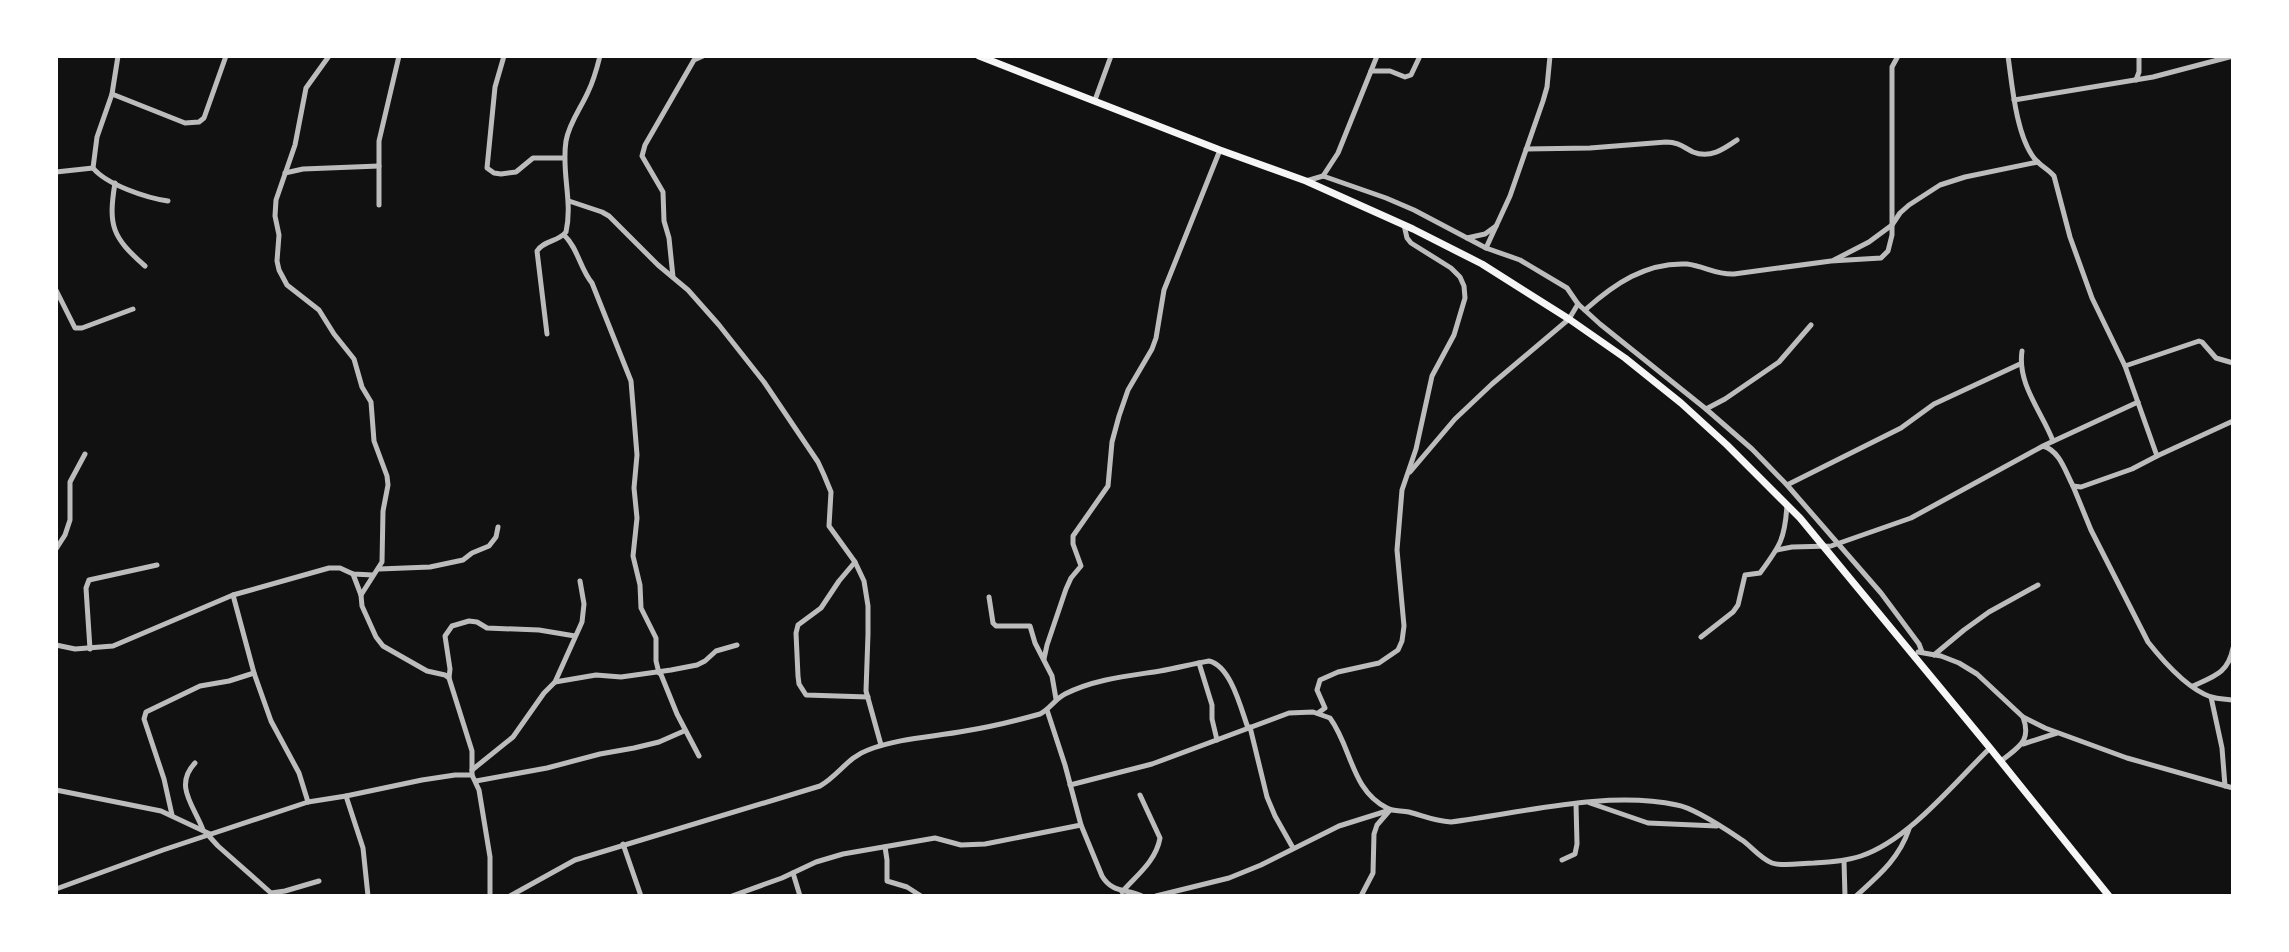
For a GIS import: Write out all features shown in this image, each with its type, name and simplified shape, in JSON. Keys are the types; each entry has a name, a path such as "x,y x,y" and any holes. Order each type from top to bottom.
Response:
{"main road":[{"path":"979,56 1306,181 1404,225 1482,264 1569,318 1625,358 1681,403 1757,472 1826,547 2109,896"}],"street":[{"path":"118,56 112,94 97,137 93,168 115,183 150,198 168,201"},
{"path":"112,94 185,123 199,122 204,118 226,56"},
{"path":"329,56 306,88 295,145 276,200 275,216 279,235 279,270 287,285 319,310 354,359 362,387 372,406 374,441 388,485 383,511 383,553 379,569 361,595"},
{"path":"379,205 379,141 399,56"},
{"path":"504,56 495,87 488,168 501,174 516,172 533,158 564,158"},
{"path":"547,334 537,251 540,246 564,235 569,218 564,158 567,134 593,81 600,56"},
{"path":"673,277 669,238 664,221 665,197 642,156 645,145 681,80 694,60 703,56"},
{"path":"1095,100 1111,56"},
{"path":"1323,176 1338,153 1377,56"},
{"path":"1371,71 1390,71 1405,77 1411,75 1420,56"},
{"path":"1486,248 1510,196 1547,87 1550,56"},
{"path":"1585,310 1616,284 1642,271 1667,265 1700,266 1723,275 1831,261 1881,258 1891,243 1892,67 1898,56"},
{"path":"2008,56 2014,100 2029,150 2054,176 2070,237 2092,298 2125,366 2157,456"},
{"path":"2136,80 2139,56"},
{"path":"2014,100 2136,80 2233,56"},
{"path":"1526,149 1590,148 1666,142 1679,143 1697,153 1711,154 1737,140"},
{"path":"1044,659 1066,589 1081,566 1073,536 1108,486 1112,443 1119,416 1128,390 1152,349 1164,290 1220,150"},
{"path":"1831,261 1860,247 1892,225 1909,205 1940,185 2038,162"},
{"path":"285,173 303,169 379,166"},
{"path":"56,172 93,168"},
{"path":"1306,181 1323,176 1386,198 1486,248 1520,260 1567,288 1578,304 1752,449 1881,593 1922,652"},
{"path":"115,183 112,215 114,229 119,241 145,266"},
{"path":"569,201 608,216 719,325 751,363 818,462 831,492 829,526 855,562 864,581 868,606 865,678 881,746"},
{"path":"1318,713 1325,708 1317,690 1320,680 1338,672 1379,663 1398,650 1402,641 1404,626 1397,539 1402,491 1418,442 1432,376 1454,335 1465,298 1461,277 1411,243 1404,225"},
{"path":"1467,238 1485,234 1496,226"},
{"path":"564,235 570,242 584,274 592,283 631,381 636,455 634,488 638,518 633,556 640,586 641,608 656,638 659,672 684,731 699,756"},
{"path":"56,290 75,328 82,328 133,309"},
{"path":"1408,475 1455,419 1569,318 1578,304"},
{"path":"1706,409 1779,362 1811,325"},
{"path":"2125,366 2199,341 2216,358 2233,363"},
{"path":"2022,351 2020,364 2024,379 2053,442"},
{"path":"1787,485 1901,428 1934,404 2020,364"},
{"path":"1777,550 1826,547 1911,519 2043,446 2138,402"},
{"path":"2073,486 2089,486 2132,469 2233,421"},
{"path":"2043,446 2052,450 2059,458 2091,530 2148,642 2176,673 2193,686 2211,697 2233,700"},
{"path":"56,549 70,520 70,482 85,454"},
{"path":"1701,637 1738,605 1745,575 1760,573 1777,550 1787,523 1787,504"},
{"path":"379,569 430,567 463,561 472,553 489,546 496,537 498,527"},
{"path":"855,562 821,608 798,625 798,677 806,695 868,697"},
{"path":"90,649 86,588 89,580 158,565"},
{"path":"56,645 102,649 123,643 233,595 329,568 340,568 353,574 373,575"},
{"path":"353,574 366,617 383,646 427,671 449,678"},
{"path":"56,889 207,833 308,802 472,772 513,737 555,682 582,622 584,604 580,581"},
{"path":"1934,655 1989,612 2038,584"},
{"path":"233,595 254,673 271,721 299,774 308,802"},
{"path":"989,597 993,623 998,627 1030,626 1055,688 1056,699"},
{"path":"490,896 490,857 472,772 470,742 449,678 445,636 447,631 459,623 469,621 487,628 539,629 575,636"},
{"path":"555,682 596,675 621,677 697,665 716,651 737,645"},
{"path":"2193,686 2216,676 2225,668 2231,660 2233,648"},
{"path":"1912,652 1922,652 1959,663 1977,674 2023,718 2127,758 2233,789"},
{"path":"510,896 575,860 820,786 860,753 881,746 1023,718 1047,710 1056,699 1122,675 1215,662 1228,676 1249,728 1267,797 1293,848"},
{"path":"1199,663 1212,705 1217,740"},
{"path":"172,815 145,719 146,712 200,686 254,673"},
{"path":"2211,697 2222,748 2225,786"},
{"path":"1047,710 1081,825 1106,883 1122,892 1142,896"},
{"path":"1070,785 1152,764 1289,713 1318,713 1333,721 1361,786 1370,797 1390,810"},
{"path":"2023,718 2026,726 2023,744"},
{"path":"476,781 659,742 684,731"},
{"path":"2001,761 2023,744 2060,733"},
{"path":"1156,896 1229,878 1261,865 1339,825 1390,810 1407,811 1435,821 1451,822 1608,800 1675,804 1685,806 1773,863 1844,860 1883,847 1909,829 1990,748"},
{"path":"195,763 188,770 185,786 207,833"},
{"path":"56,790 136,804 172,815 207,833 271,893 319,881"},
{"path":"1122,892 1150,863 1159,845 1160,838 1140,795"},
{"path":"346,796 363,848 368,896"},
{"path":"1587,802 1648,823 1718,826"},
{"path":"1562,860 1575,853 1576,804"},
{"path":"1361,896 1373,873 1374,834 1377,825 1390,810"},
{"path":"732,896 836,856 935,838 961,845 985,844 1081,825"},
{"path":"1856,896 1892,862 1909,829"},
{"path":"623,844 641,896"},
{"path":"885,847 887,881 907,887 922,896"},
{"path":"1844,860 1845,896"},
{"path":"793,873 800,896"}]}
